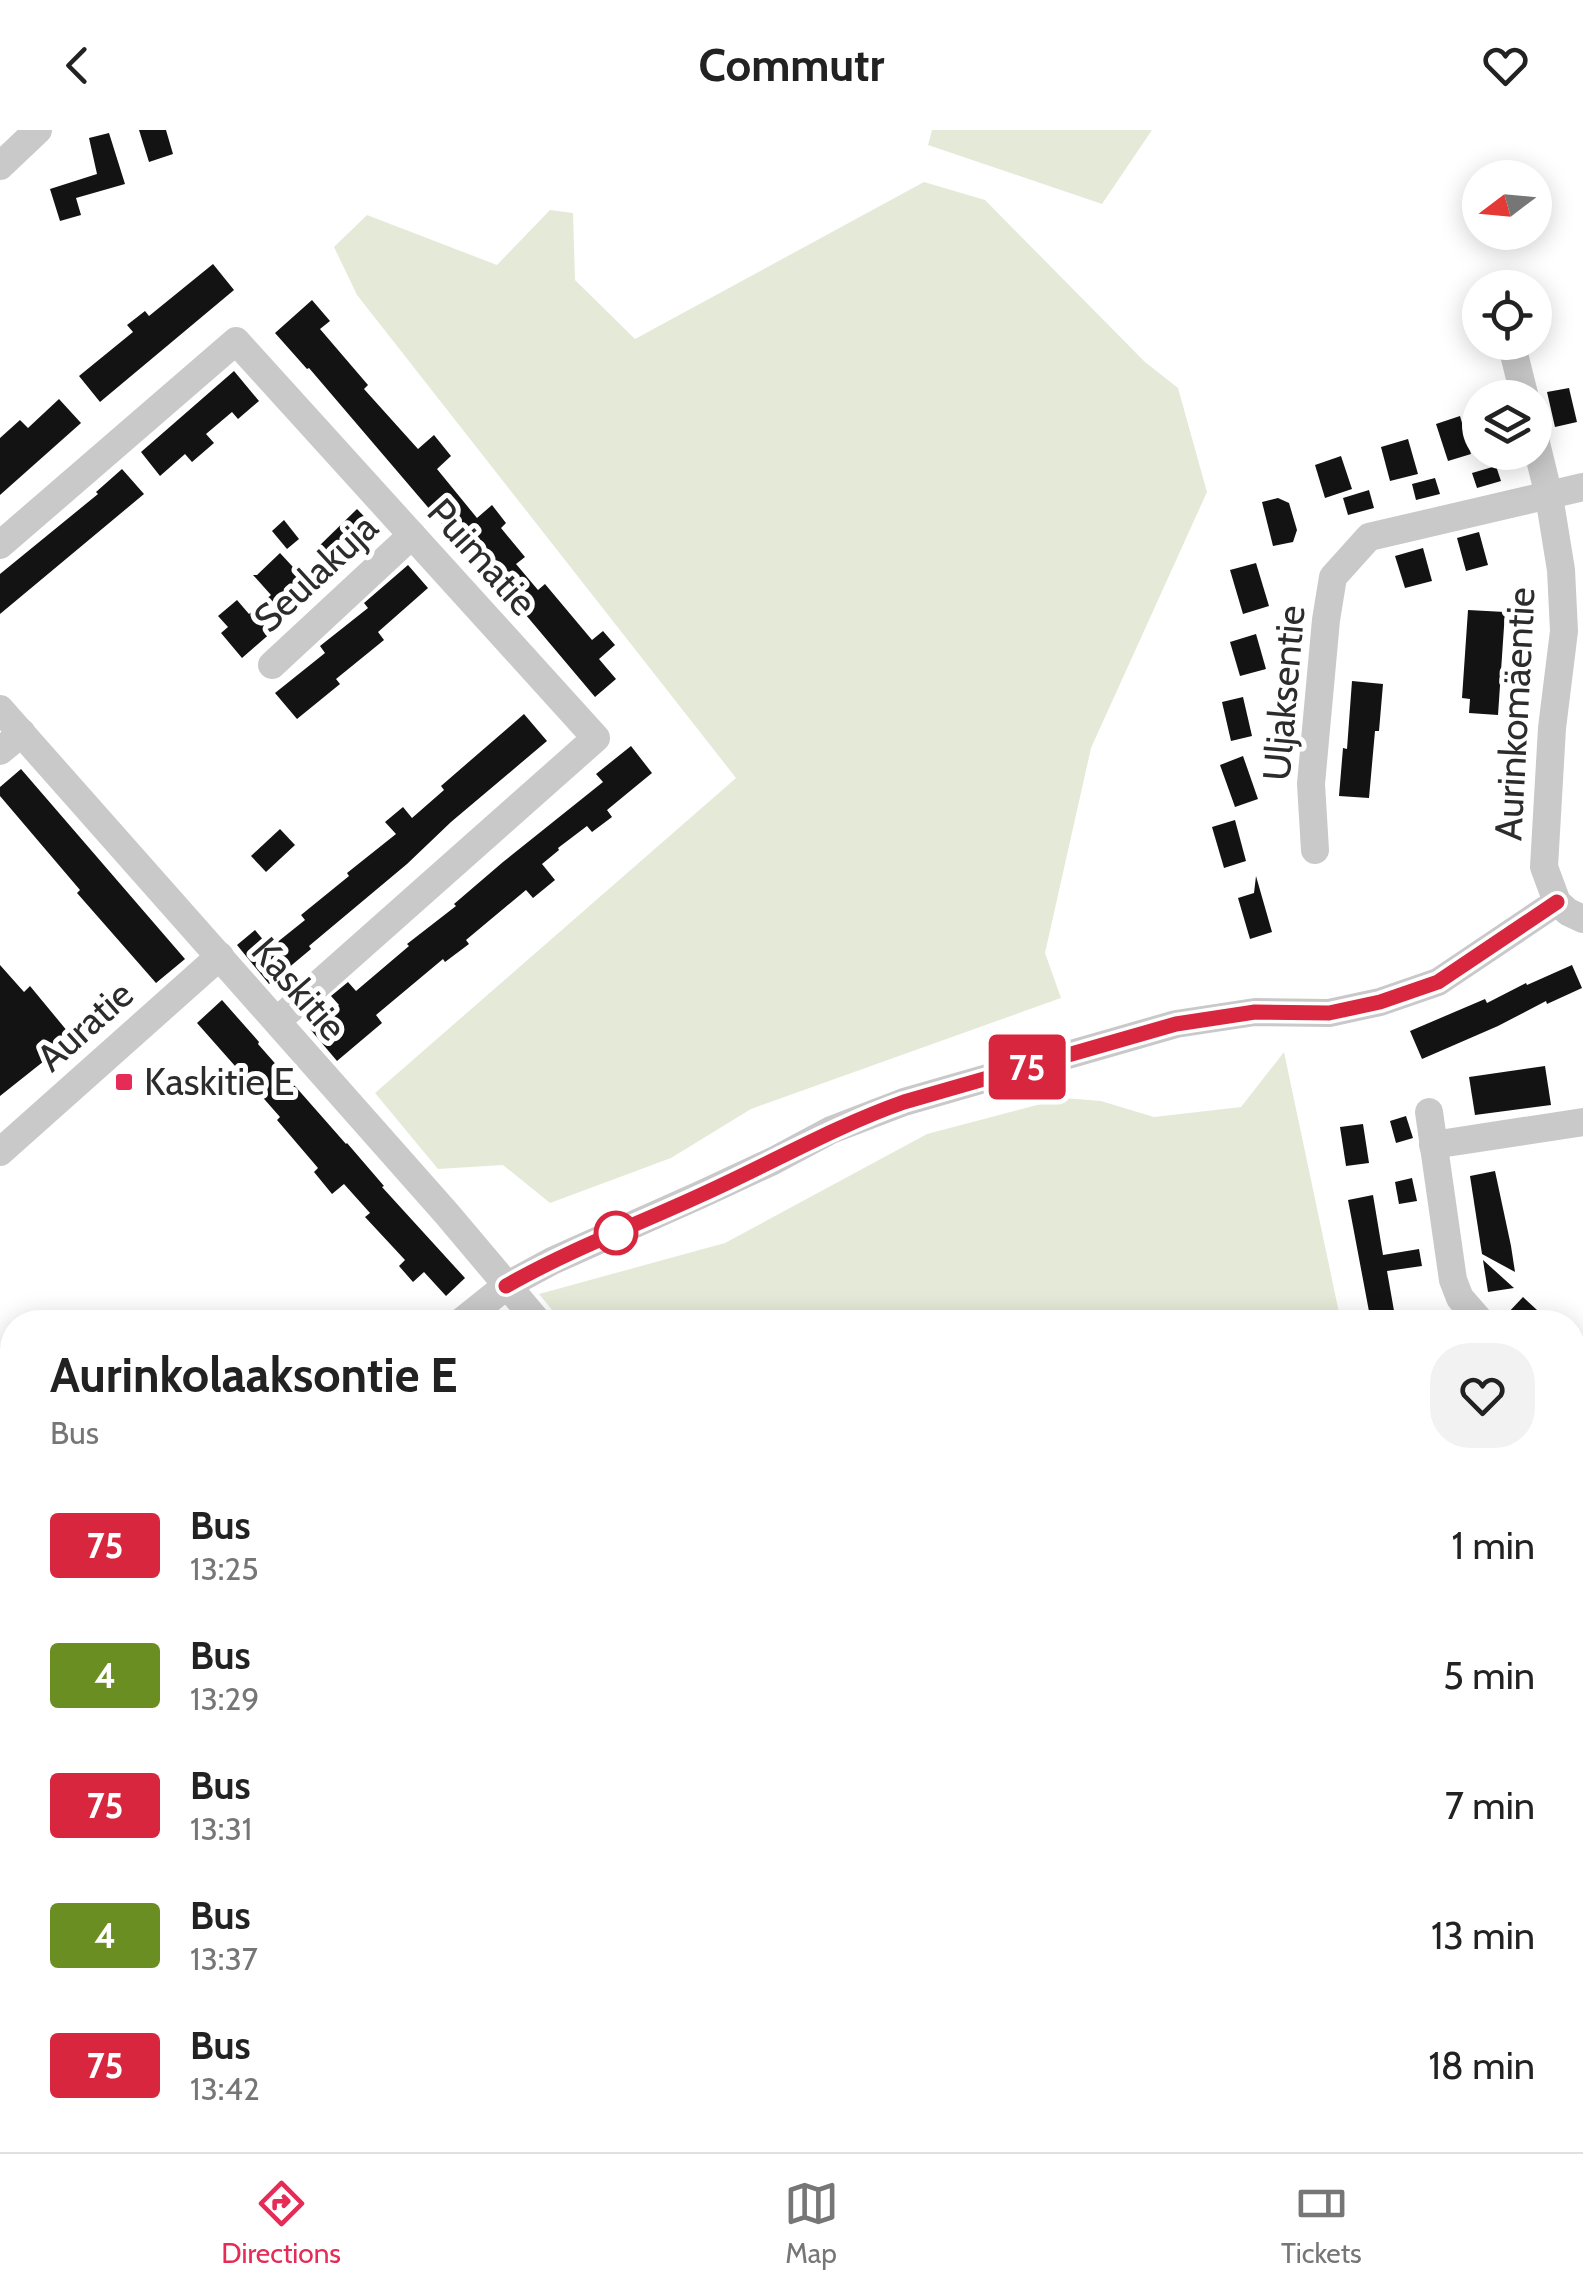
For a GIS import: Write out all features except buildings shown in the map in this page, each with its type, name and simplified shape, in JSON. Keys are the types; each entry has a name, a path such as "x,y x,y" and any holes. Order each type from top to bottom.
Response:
{"street":[{"path":"0,166 38,130"},
{"name":"Puimatie","path":"0,545 236,341 596,738 277,1021"},
{"name":"Aurinkomäentie","path":"1543,470 1561,570 1564,631 1552,728 1544,868 1557,902"},
{"name":"Uljaksentie","path":"1315,850 1311,784 1333,577 1369,538 1583,487"},
{"name":"Seulakuja","path":"272,665 412,535"},
{"name":"Kaskitie","path":"0,709 11,742 220,956 527,1310"},
{"path":"477,1310 506,1286 552,1261 866,1115 1176,1024 1255,1012 1329,1013 1380,1002 1438,982 1557,902 1583,919"},
{"name":"Auratie","path":"0,1152 220,956"},
{"path":"1428,1112 1453,1280 1460,1298 1470,1310"},
{"path":"1433,1144 1583,1122"}],"green space":[{"path":"932,130 1152,130 1102,204 928,145"},
{"path":"924,182 985,200 1145,362 1178,388 1207,492 1091,748 1045,953 1061,998 751,1109 671,1158 550,1203 503,1165 438,1169 375,1093 736,778 357,295 334,247 367,215 497,265 550,210 573,213 575,280 635,339"},
{"path":"1284,1052 1338,1310 552,1310 539,1294 725,1243 927,1134 1064,1098 1101,1101 1154,1117 1241,1107"}],"bus line":[{"name":"75","path":"506,1286 866,1115 1176,1024 1255,1012 1329,1013 1380,1002 1438,982 1557,902"}],"place":[{"name":"Kaskitie E","path":"124,1082"}]}
